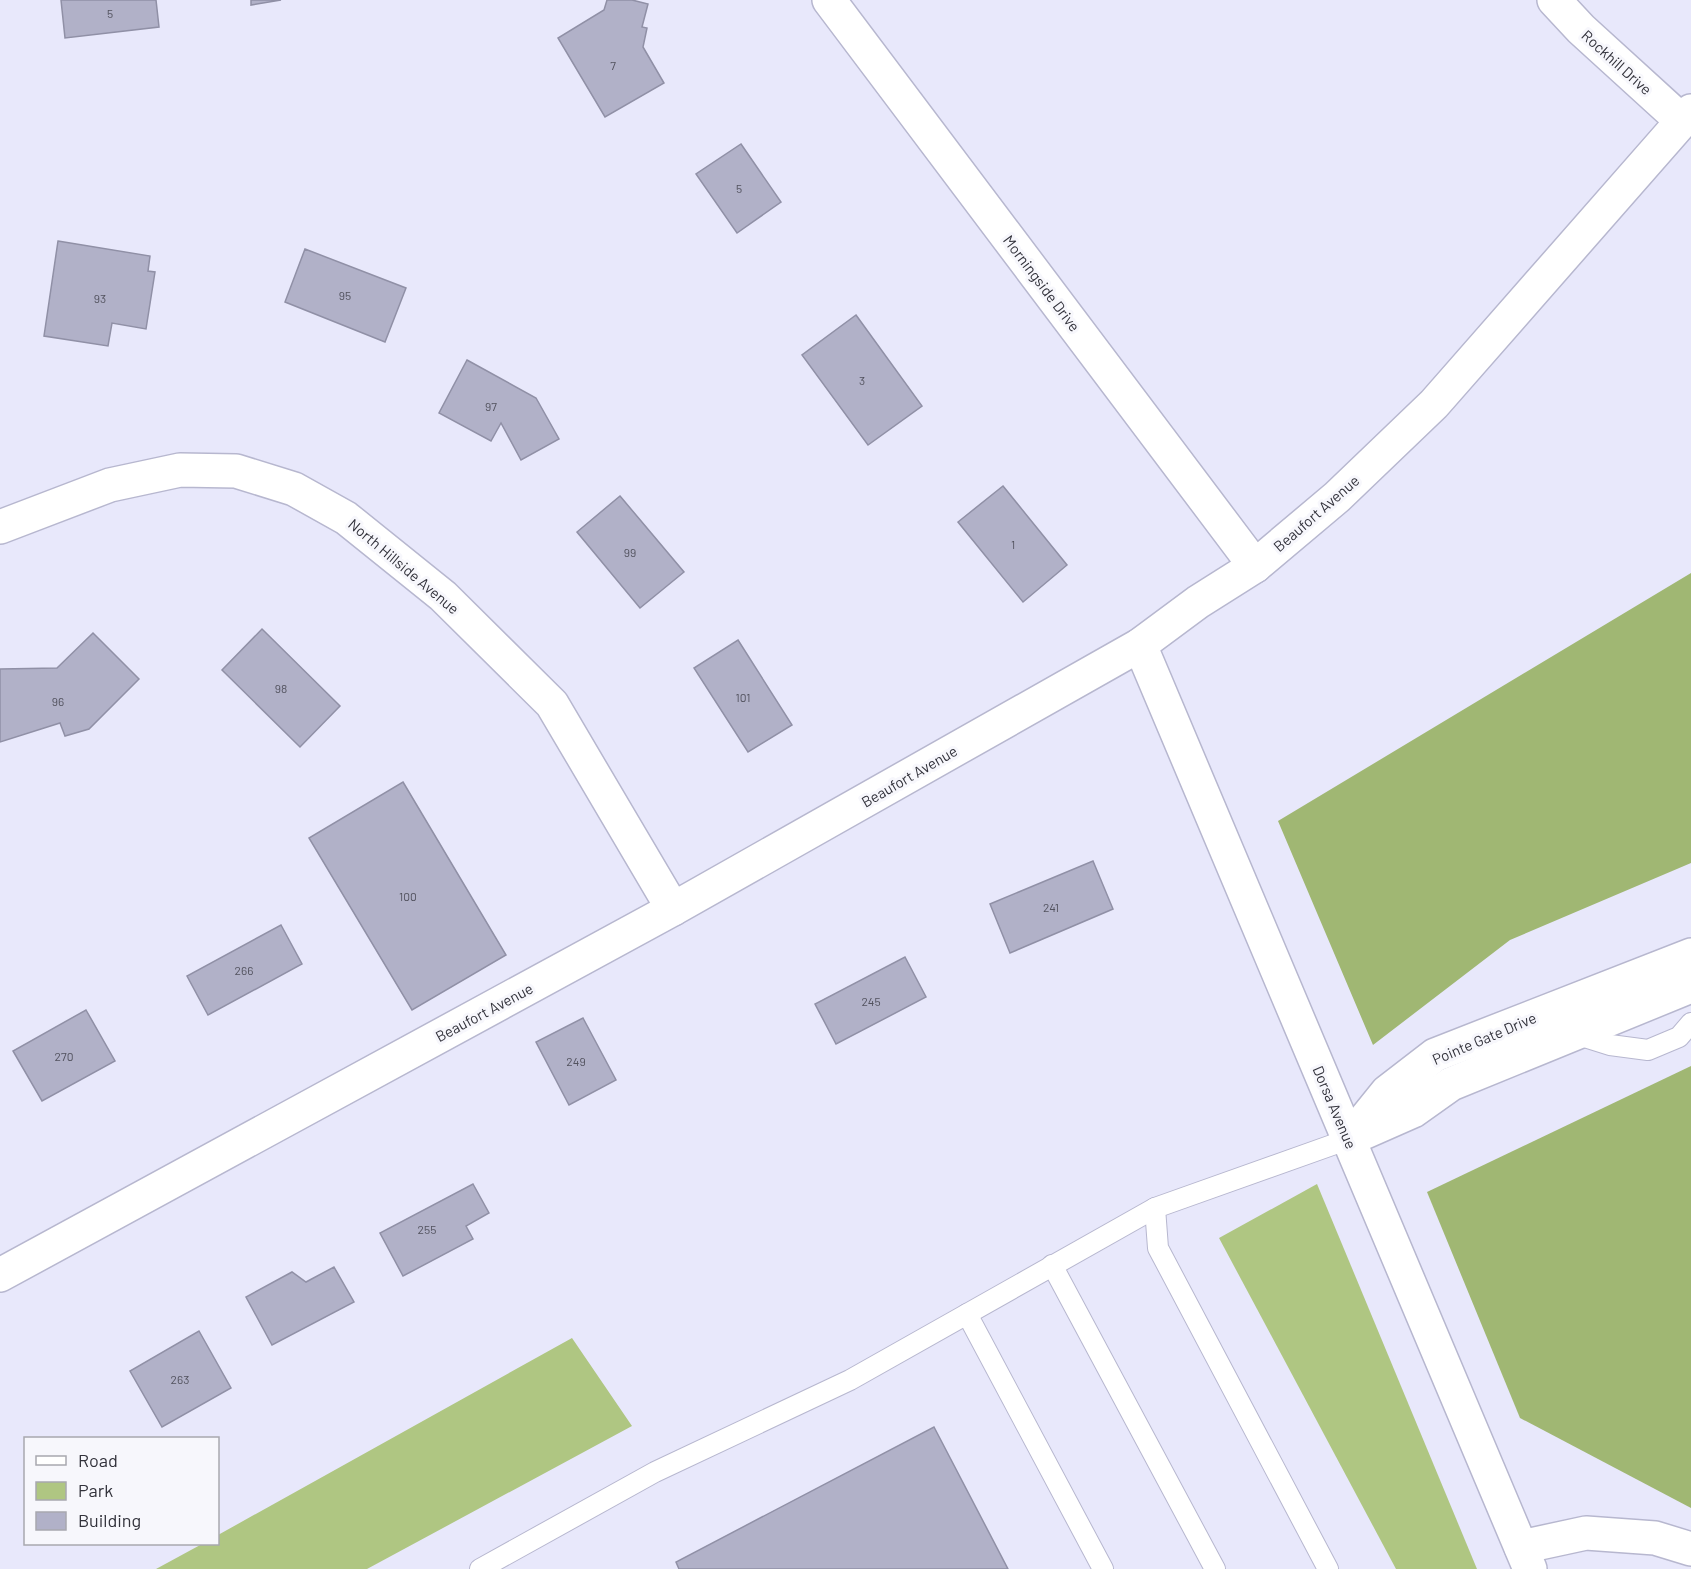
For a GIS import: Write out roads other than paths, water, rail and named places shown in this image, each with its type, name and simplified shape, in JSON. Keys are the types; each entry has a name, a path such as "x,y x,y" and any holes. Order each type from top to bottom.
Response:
{"street":[{"name":"Morningside Drive","path":"829,0 1255,566"},
{"name":"Rockhill Drive","path":"1554,0 1581,29 1687,116"},
{"name":"Beaufort Avenue","path":"0,1275 674,909 1140,645 1198,602 1255,566 1337,497 1434,404 1687,116"},
{"name":"North Hillside Avenue","path":"0,527 110,485 180,470 236,471 294,489 346,518 443,596 552,704 674,909"},
{"name":"Dorsa Avenue","path":"1140,645 1526,1558"},
{"name":"Pointe Gate Drive","path":"1349,1139 1387,1092 1435,1055 1691,955"},
{"name":"Pointe Gate Drive","path":"1349,1139 1413,1111 1451,1084 1691,986"},
{"path":"1526,1558 1586,1533 1654,1538 1691,1549"}],"lane":[{"path":"1575,1034 1610,1045 1648,1050 1679,1037 1691,1023"},
{"path":"480,1569 655,1472 850,1380 1155,1209 1349,1139"},
{"path":"1155,1209 1158,1248 1329,1569"},
{"path":"1052,1265 1215,1569"},
{"path":"967,1314 1103,1569"}]}
